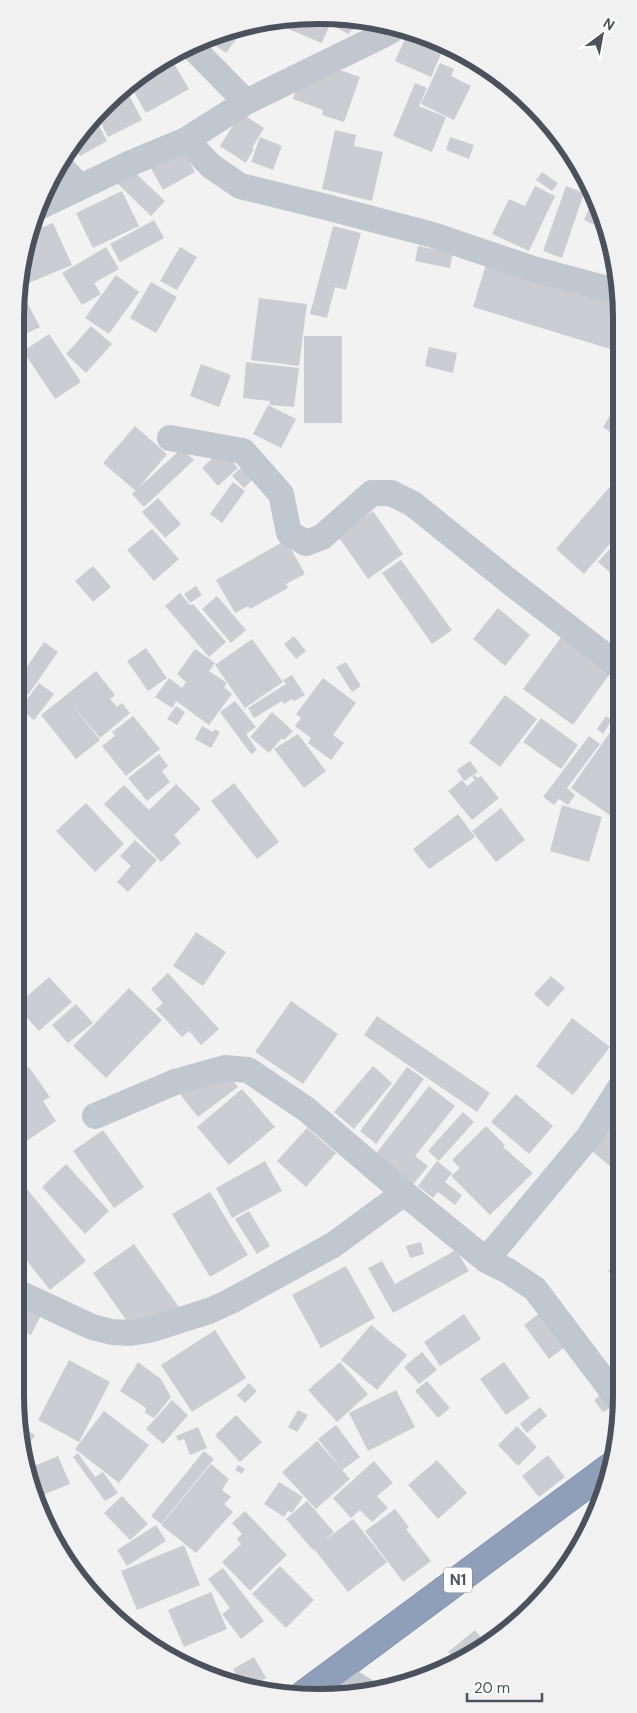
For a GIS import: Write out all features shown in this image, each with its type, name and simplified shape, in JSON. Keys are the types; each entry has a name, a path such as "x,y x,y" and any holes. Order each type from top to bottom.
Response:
{"highway":[{"name":"N1","path":"310,1689 602,1474"}],"street":[{"path":"47,203 131,163 186,140 246,102 388,32"},
{"path":"196,51 246,102"},
{"path":"186,140 211,166 240,186 433,235 533,268 612,290"},
{"path":"64,170 80,187"},
{"path":"170,438 243,452 281,494 289,533 306,542 322,537 372,493 391,492 413,504 613,662"},
{"path":"95,1116 175,1082 224,1068 248,1070 306,1109 486,1260 508,1270 535,1289 613,1392"},
{"path":"486,1260 590,1135 613,1099"},
{"path":"24,1296 92,1327 112,1332 130,1333 149,1330 210,1311 229,1302 333,1245 404,1193"},
{"path":"334,1672 358,1687"}],"building":[{"path":"330,24 322,43 281,26"},
{"path":"330,24 356,26 348,34"},
{"path":"240,35 226,53 213,43"},
{"path":"406,37 442,51 431,77 395,61"},
{"path":"173,62 189,89 146,113 133,90"},
{"path":"440,63 454,69 451,76 471,86 454,120 421,104"},
{"path":"326,65 360,77 344,122 322,115 323,110 293,99 299,79"},
{"path":"415,83 427,88 419,106 446,117 432,152 393,136"},
{"path":"128,94 142,120 108,137 100,121"},
{"path":"241,113 264,128 252,148 254,149 246,163 220,146"},
{"path":"98,123 107,141 80,156 77,150"},
{"path":"335,130 356,135 354,146 383,152 372,201 322,189"},
{"path":"260,137 282,146 273,170 251,162"},
{"path":"450,137 474,145 469,159 446,150"},
{"path":"180,145 195,172 163,190 148,163"},
{"path":"131,169 165,201 151,216 117,183"},
{"path":"542,172 558,183 552,191 536,180"},
{"path":"535,186 555,196 529,251 492,234 509,199 525,206"},
{"path":"566,186 584,193 562,258 543,251"},
{"path":"122,191 139,226 93,248 76,213"},
{"path":"591,205 598,224 597,226 584,220"},
{"path":"154,220 164,238 120,262 110,244"},
{"path":"53,223 72,265 26,284 29,261 38,229"},
{"path":"333,226 361,233 346,290 335,287 327,318 310,314"},
{"path":"418,246 453,253 450,268 415,261"},
{"path":"106,247 119,269 94,283 101,294 82,305 62,273"},
{"path":"180,247 197,257 177,290 160,281"},
{"path":"487,261 613,300 613,350 473,307"},
{"path":"116,275 139,292 109,334 85,318"},
{"path":"151,282 177,297 156,333 130,318"},
{"path":"24,297 40,327 24,335"},
{"path":"259,298 307,304 299,366 251,360"},
{"path":"91,326 112,344 86,373 66,354"},
{"path":"49,334 81,382 55,399 24,350"},
{"path":"304,336 342,336 342,423 304,423"},
{"path":"429,347 457,353 453,373 425,366"},
{"path":"246,362 299,368 294,407 270,405 270,401 243,398"},
{"path":"201,364 231,375 219,407 190,396"},
{"path":"268,405 296,419 281,448 253,434"},
{"path":"613,411 613,428 610,432 603,427"},
{"path":"135,426 167,454 136,491 103,463"},
{"path":"182,448 194,460 144,507 132,494"},
{"path":"222,449 238,468 218,486 202,468"},
{"path":"243,466 255,477 244,488 232,476"},
{"path":"233,482 245,491 222,523 210,514"},
{"path":"613,483 613,540 584,574 556,549"},
{"path":"158,498 181,524 165,538 142,512"},
{"path":"373,511 403,554 368,579 338,536"},
{"path":"152,529 179,559 154,581 127,550"},
{"path":"286,540 305,574 286,584 288,588 250,609 248,606 235,613 216,580"},
{"path":"613,545 613,575 598,562"},
{"path":"401,560 452,630 432,644 382,573"},
{"path":"93,566 111,587 93,602 75,581"},
{"path":"196,586 202,595 190,603 184,594"},
{"path":"180,593 190,605 193,604 226,642 209,657 165,606"},
{"path":"217,596 246,630 231,643 202,609"},
{"path":"498,608 530,635 505,666 473,639"},
{"path":"565,632 613,667 573,725 523,689"},
{"path":"294,636 306,651 296,659 284,644"},
{"path":"252,639 283,682 245,708 215,665"},
{"path":"44,642 58,652 28,695 24,692 24,671"},
{"path":"146,648 167,678 148,691 127,661"},
{"path":"195,649 215,663 209,671 227,683 224,687 232,694 209,725 176,701 172,708 155,697 169,678 182,688 186,682 177,674"},
{"path":"346,662 361,686 352,692 336,667"},
{"path":"96,671 115,695 110,699 117,707 122,703 130,713 100,738 72,705 100,740 76,759 41,715"},
{"path":"292,675 305,695 284,704 282,701 254,718 248,708 286,684 283,680"},
{"path":"323,678 356,703 333,735 344,743 331,760 308,743 311,738 295,726 301,718 296,714"},
{"path":"39,683 54,694 34,720 24,712 24,704"},
{"path":"505,695 537,719 500,767 469,743"},
{"path":"235,701 256,727 246,734 257,750 251,754 220,712"},
{"path":"176,706 185,712 177,725 167,719"},
{"path":"272,712 293,731 284,740 282,738 269,753 250,737"},
{"path":"133,716 160,749 126,776 102,746 115,736 112,732"},
{"path":"606,716 612,720 603,734 597,729"},
{"path":"541,718 578,745 561,769 523,742"},
{"path":"202,726 213,732 215,729 220,732 211,748 195,739"},
{"path":"613,728 613,817 571,788"},
{"path":"298,734 326,771 304,788 274,749"},
{"path":"589,736 600,744 567,788 575,795 568,805 559,799 554,805 543,797"},
{"path":"159,754 168,766 162,771 170,782 147,801 128,778"},
{"path":"470,761 478,772 464,781 457,770"},
{"path":"475,775 477,778 481,776 499,798 472,820 448,791 462,780 467,786 475,780 472,777"},
{"path":"234,783 279,842 257,859 211,801"},
{"path":"176,784 201,809 174,835 181,843 161,862 104,804 124,785 149,810"},
{"path":"86,803 124,844 95,872 56,831"},
{"path":"562,805 602,817 589,862 550,851"},
{"path":"501,808 525,840 496,862 472,831"},
{"path":"458,814 475,837 429,869 413,849"},
{"path":"135,840 157,860 128,892 117,882 131,866 120,856"},
{"path":"196,932 226,952 203,986 173,966"},
{"path":"168,973 219,1029 201,1045 189,1031 182,1037 156,1009 163,1003 151,989"},
{"path":"551,976 565,988 548,1007 534,994"},
{"path":"49,977 72,1002 39,1031 24,1015 24,999"},
{"path":"129,988 162,1020 106,1078 73,1046"},
{"path":"291,1001 338,1034 303,1084 255,1052"},
{"path":"76,1004 93,1023 68,1043 52,1025"},
{"path":"377,1016 490,1093 477,1112 364,1035"},
{"path":"572,1018 610,1047 573,1095 536,1066"},
{"path":"373,1066 392,1083 354,1129 334,1112"},
{"path":"29,1067 50,1097 43,1101 56,1121 24,1143 24,1071"},
{"path":"407,1067 424,1079 376,1144 360,1131"},
{"path":"224,1069 238,1087 198,1117 180,1094 206,1074"},
{"path":"429,1086 455,1106 415,1156 428,1166 412,1186 374,1156"},
{"path":"242,1089 275,1127 229,1165 197,1127"},
{"path":"516,1094 553,1126 529,1154 491,1122"},
{"path":"463,1112 474,1122 439,1161 428,1151"},
{"path":"613,1117 613,1168 588,1148"},
{"path":"486,1126 505,1145 503,1147 533,1173 490,1215 451,1176 460,1168 452,1160"},
{"path":"307,1128 336,1153 306,1187 277,1161"},
{"path":"103,1130 144,1187 114,1208 73,1151"},
{"path":"265,1161 282,1191 232,1218 216,1188"},
{"path":"437,1161 452,1173 445,1182 462,1195 455,1205 438,1192 433,1198 418,1186"},
{"path":"66,1164 109,1211 85,1234 42,1187"},
{"path":"27,1189 86,1261 50,1290 24,1257 24,1192"},
{"path":"210,1192 248,1255 210,1277 172,1214"},
{"path":"249,1211 270,1246 257,1254 235,1219"},
{"path":"421,1242 424,1254 410,1258 406,1246"},
{"path":"134,1244 181,1310 134,1331 93,1273"},
{"path":"456,1250 469,1271 393,1313 368,1268 382,1261 395,1284"},
{"path":"346,1266 375,1318 321,1348 292,1295"},
{"path":"613,1267 613,1277 608,1271"},
{"path":"549,1306 574,1340 549,1359 524,1325"},
{"path":"24,1309 40,1317 31,1335 24,1332"},
{"path":"464,1314 481,1339 440,1366 424,1342"},
{"path":"371,1325 407,1355 377,1390 341,1360"},
{"path":"215,1330 246,1378 192,1412 161,1365"},
{"path":"422,1352 437,1370 419,1384 404,1367"},
{"path":"69,1360 110,1382 79,1442 38,1420"},
{"path":"138,1362 161,1379 171,1397 154,1418 145,1413 146,1408 120,1391"},
{"path":"340,1362 368,1394 337,1422 308,1390"},
{"path":"504,1362 530,1398 506,1415 480,1379"},
{"path":"427,1381 450,1408 438,1418 415,1391"},
{"path":"249,1383 257,1391 245,1403 237,1395"},
{"path":"396,1390 415,1427 368,1451 349,1413"},
{"path":"603,1393 613,1406 603,1412 594,1400"},
{"path":"172,1400 188,1415 163,1444 146,1429"},
{"path":"540,1407 547,1416 527,1433 520,1424"},
{"path":"298,1410 308,1415 297,1432 288,1427"},
{"path":"104,1411 149,1445 119,1483 75,1449"},
{"path":"236,1415 262,1442 240,1462 215,1435"},
{"path":"336,1425 360,1457 342,1470 350,1479 316,1509 282,1472 317,1441 341,1468 318,1439"},
{"path":"517,1426 537,1447 518,1466 498,1445"},
{"path":"198,1427 207,1448 190,1455 184,1439 178,1441 176,1436"},
{"path":"26,1429 35,1435 28,1446"},
{"path":"204,1451 214,1459 161,1524 151,1516"},
{"path":"78,1453 95,1477 103,1472 118,1493 105,1501 73,1457"},
{"path":"548,1455 565,1477 539,1497 522,1476"},
{"path":"58,1456 70,1484 41,1495 33,1467"},
{"path":"437,1460 467,1493 438,1519 408,1485"},
{"path":"374,1461 393,1483 377,1496 388,1508 372,1522 360,1510 351,1518 333,1498"},
{"path":"211,1464 229,1479 222,1490 231,1497 224,1504 233,1512 196,1553 161,1525"},
{"path":"238,1465 245,1469 242,1474 235,1470"},
{"path":"279,1482 303,1497 292,1513 288,1511 284,1517 264,1504"},
{"path":"122,1496 148,1524 130,1540 104,1513"},
{"path":"307,1501 334,1532 324,1541 353,1519 387,1562 348,1592 314,1549 286,1519"},
{"path":"395,1509 409,1527 406,1529 431,1561 403,1582 365,1531"},
{"path":"245,1511 287,1555 250,1591 222,1562 241,1544 237,1539 242,1534 232,1523"},
{"path":"156,1525 166,1541 127,1566 117,1550"},
{"path":"184,1545 200,1585 137,1610 121,1571"},
{"path":"280,1566 314,1600 286,1628 252,1594"},
{"path":"223,1568 264,1621 241,1639 222,1614 230,1608 208,1579"},
{"path":"211,1592 227,1629 184,1647 168,1610"},
{"path":"475,1630 483,1639 453,1657 448,1652"},
{"path":"254,1657 266,1678 257,1683 242,1679 238,1678 233,1669"}]}
